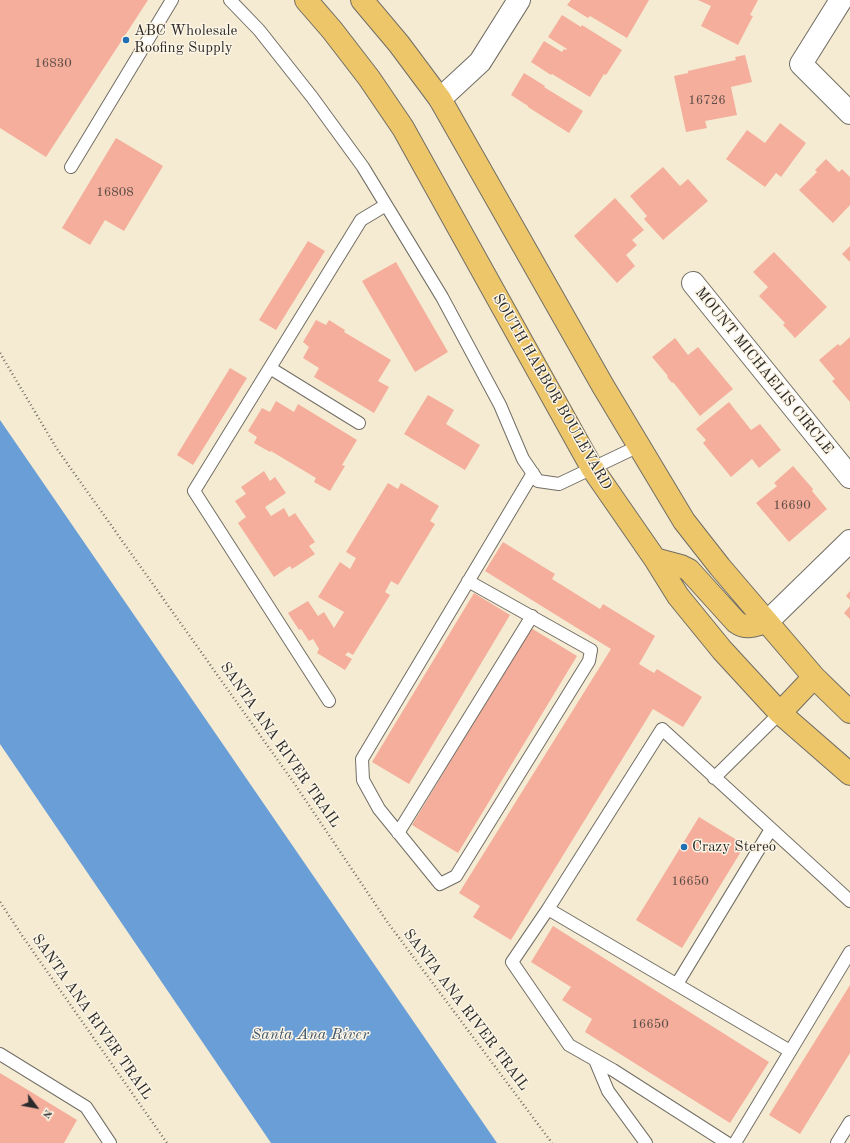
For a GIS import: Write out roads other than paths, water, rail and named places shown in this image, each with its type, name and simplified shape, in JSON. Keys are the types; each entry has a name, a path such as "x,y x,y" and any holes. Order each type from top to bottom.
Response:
{"main road":[{"name":"SOUTH HARBOR BOULEVARD","path":"306,0 332,30 369,78 403,128 592,468 655,559 678,596 722,650 780,713 850,774"},
{"path":"362,0 399,44 440,99 599,379 684,521 720,567 814,677 850,712"},
{"path":"655,559 682,566 689,570 736,622 742,626 747,627 767,622"},
{"path":"780,713 814,677"}],"street":[{"path":"440,99 480,62 519,0"},
{"path":"840,0 801,64 850,113"},
{"name":"MOUNT MICHAELIS CIRCLE","path":"693,283 850,477"},
{"path":"767,622 850,541"}],"lane":[{"path":"71,167 172,0"},
{"path":"230,0 259,30 312,97 363,167 442,297 500,405 523,459 538,481 559,484 639,446"},
{"path":"329,701 194,492 361,220 386,205"},
{"path":"270,368 359,423"},
{"path":"468,581 591,650 589,661 456,876 440,884 379,809 364,780 362,759 468,581 533,473"},
{"path":"398,832 532,616"},
{"path":"714,778 780,713"},
{"path":"727,1143 569,1045 512,962 548,909 662,729 850,901"},
{"path":"677,984 771,829"},
{"path":"548,909 790,1051"},
{"path":"735,1143 850,952"},
{"path":"0,1054 86,1107 110,1143"},
{"path":"595,1060 608,1091 646,1143"},
{"path":"837,1143 850,1122"}],"water":[{"name":"Santa Ana River","path":"0,420 497,1143 271,1143 0,744"}],"place":[{"name":"ABC Wholesale Roofing Supply","path":"126,40"},
{"name":"Crazy Stereo","path":"684,847"}]}
